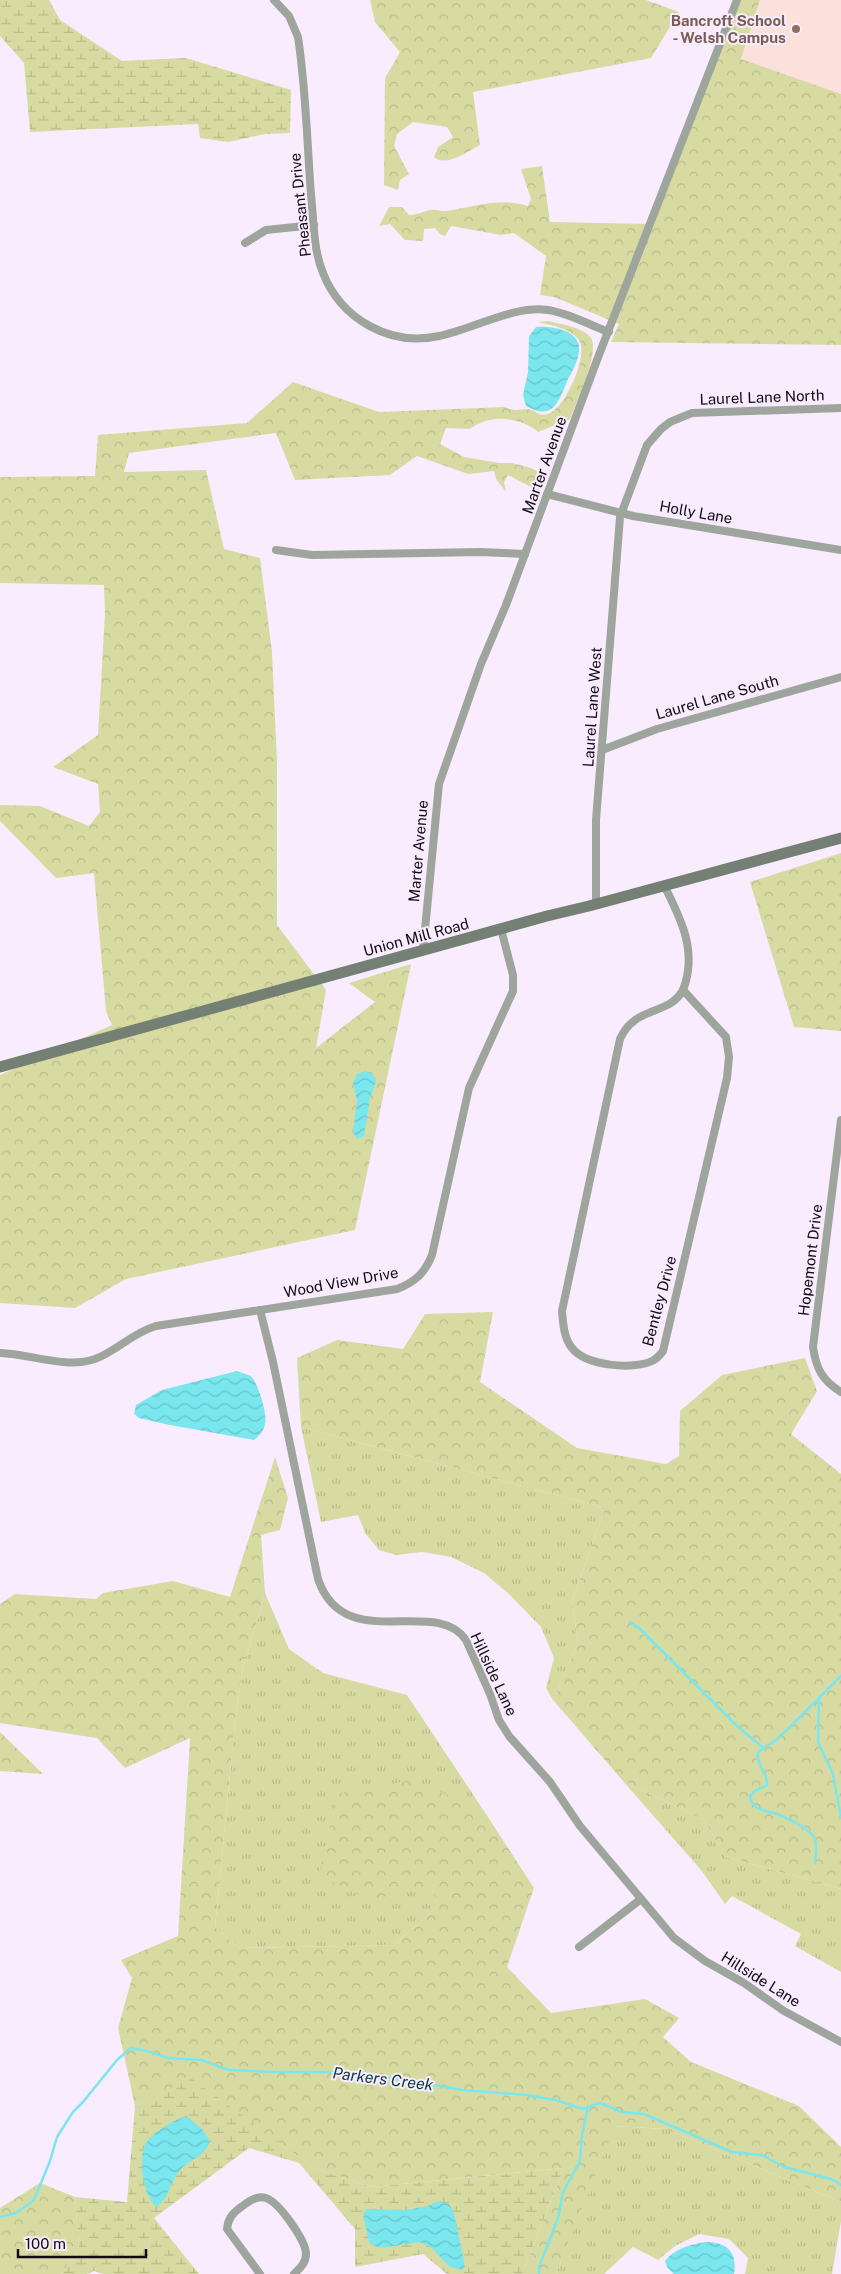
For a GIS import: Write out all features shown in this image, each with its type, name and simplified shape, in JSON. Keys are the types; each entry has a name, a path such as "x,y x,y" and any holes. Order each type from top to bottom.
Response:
{"street":[{"name":"Pheasant Drive","path":"274,0 289,16 298,37 314,225 320,263 334,293 354,316 382,332 415,338 438,337 516,313 540,310 569,316 608,332"},
{"name":"Marter Avenue","path":"423,950 439,784 481,664 737,0"},
{"path":"245,244 266,230 314,225"},
{"name":"Laurel Lane North","path":"621,512 647,445 660,430 680,417 692,413 719,411 841,408"},
{"name":"Holly Lane","path":"547,494 621,512 841,550"},
{"name":"Laurel Lane West","path":"596,904 595,837 621,512"},
{"path":"276,550 312,555 480,552 525,554"},
{"name":"Laurel Lane South","path":"602,750 657,729 841,677"},
{"name":"Union Mill Road","path":"0,1067 423,950 841,838"},
{"path":"664,885 680,918 689,948 689,972 683,990"},
{"name":"Wood View Drive","path":"0,1353 63,1362 84,1362 103,1356 137,1333 147,1329 397,1290 413,1283 424,1271 436,1239 470,1088 513,991 513,975 501,929"},
{"name":"Bentley Drive","path":"683,990 726,1037 729,1057 727,1078 664,1351 653,1361 636,1365 602,1363 578,1354 568,1342 562,1311 620,1039 632,1020 675,1001 683,990"},
{"name":"Hopemont Drive","path":"841,1120 813,1347 815,1362 820,1375 841,1392"},
{"name":"Hillside Lane","path":"260,1310 273,1362 318,1579 326,1597 341,1612 356,1619 432,1624 453,1629 463,1637 490,1694 499,1720 509,1736 550,1782 580,1826 674,1938 686,1948 744,1982 784,2011 841,2042"},
{"path":"580,1947 641,1899"},
{"path":"260,2274 227,2229 231,2215 258,2197 266,2198 278,2207 300,2238 306,2253 305,2261 294,2274"}],"shaded area":[{"name":"Bancroft School - Welsh Campus","path":"760,0 841,0 841,94 741,59"}],"green space":[{"path":"0,0 49,0 60,20 122,61 186,58 291,90 290,133 265,134 228,142 200,138 198,124 30,132 24,63 0,36"},
{"path":"370,0 646,0 679,12 651,58 473,92 480,145 451,160 439,160 434,157 438,147 453,137 447,127 413,122 397,134 394,146 409,174 400,180 398,190 384,185 385,78 400,52 375,22"},
{"path":"738,0 760,0 741,59 841,94 841,345 611,342 619,324 554,297 540,295 546,256 514,233 501,235 451,226 445,236 440,234 435,228 424,229 423,241 405,240 390,224 379,226 389,207 402,207 409,215 431,210 447,211 507,202 528,206 531,199 521,169 542,166 550,222 651,224"},
{"path":"548,321 571,326 583,331 591,338 593,345 590,366 570,419 538,432 522,423 504,419 486,421 470,429 446,428 440,444 464,457 499,463 512,463 531,468 545,475 539,491 508,475 504,482 506,492 496,479 494,471 468,474 417,456 390,475 295,480 276,433 129,453 124,472 206,470 224,549 260,558 272,652 277,763 277,925 326,990 316,1048 375,1002 349,983 411,964 355,1230 126,1279 75,1308 0,1303 0,1075 112,1025 106,1011 94,873 56,878 0,821 0,805 40,806 89,826 100,812 98,784 53,767 98,735 105,613 104,585 0,583 0,477 95,476 98,435 247,423 293,382 379,412 504,407 513,410 530,409 545,415 555,410 568,392 574,381 581,357 579,340 575,336 560,328 537,322"},
{"path":"841,853 841,1031 794,1027 750,882"},
{"path":"493,1312 480,1382 577,1448 666,1464 679,1456 680,1411 722,1375 805,1358 817,1391 791,1434 841,1474 841,1889 726,1857 704,1820 623,1781 553,1700 578,1643 572,1601 605,1508 301,1427 297,1358 337,1340 403,1349 425,1314"},
{"path":"301,1427 605,1508 572,1601 578,1643 553,1700 546,1688 554,1658 541,1627 509,1594 484,1573 451,1557 422,1552 396,1555 379,1550 365,1533 358,1515 321,1522"},
{"path":"275,1457 288,1498 280,1530 261,1535 265,1593 243,1668 236,1713 215,1927 240,1948 394,1945 438,1906 431,1886 370,1900 319,1876 337,1794 412,1780 479,1808 484,1811 534,1888 507,1967 551,2013 645,1999 679,2018 663,2037 691,2062 799,2106 841,2147 841,2202 665,2129 615,2126 556,2274 522,2274 564,2168 371,2187 314,2168 191,2079 135,2106 118,2028 132,1978 121,1960 178,1936 190,1738 125,1768 97,1738 0,1723 0,1604 15,1594 96,1599 103,1593 173,1581 230,1597"},
{"path":"265,1593 289,1649 323,1673 407,1695 484,1811 479,1808 370,1900 431,1885 438,1906 394,1945 240,1948 215,1927 236,1713 243,1668"},
{"path":"0,1732 43,1774 0,1771"},
{"path":"623,1781 704,1820 726,1857 841,1889 841,1972 795,1946 801,1934 732,1896 725,1904 701,1870"},
{"path":"191,2078 314,2168 371,2187 564,2168 522,2274 447,2274 423,2254 355,2267 355,2229 299,2163 249,2148 154,2218 199,2274 103,2274 94,2271 87,2274 61,2274 79,2250 75,2197 127,2202 135,2106"},
{"path":"614,2126 665,2129 841,2202 841,2221 832,2274 745,2274 748,2258 729,2239 699,2234 675,2246 658,2260 633,2247 604,2274 556,2274"},
{"path":"40,2183 75,2197 79,2250 61,2274 0,2274 0,2208"}],"water":[{"path":"536,327 555,328 568,332 577,340 579,346 576,364 562,394 554,406 549,410 543,411 526,406 523,395 528,372 529,336"},
{"path":"365,1071 372,1074 376,1079 370,1098 364,1136 357,1139 353,1132 357,1101 353,1083 357,1074"},
{"path":"237,1371 251,1376 254,1380 264,1407 266,1420 264,1427 254,1440 170,1425 139,1418 134,1414 136,1405 162,1390"},
{"path":"186,2116 202,2129 210,2141 205,2151 180,2170 161,2204 157,2207 152,2202 145,2187 142,2168 143,2151 148,2140 157,2131"},
{"path":"438,2201 449,2204 454,2213 465,2267 463,2269 451,2267 433,2249 422,2243 380,2247 374,2246 369,2242 363,2215 366,2209 407,2210 428,2206"},
{"path":"710,2242 723,2245 731,2252 735,2267 734,2274 674,2274 667,2267 665,2261 673,2253 698,2243"}],"waterway":[{"path":"630,1622 639,1628 736,1725 763,1748"},
{"path":"815,1862 816,1845 813,1835 792,1821 756,1807 753,1805 750,1796 756,1790 767,1785 766,1776 758,1760 759,1751 775,1741 841,1676"},
{"path":"819,1699 818,1742 833,1774 841,1818"},
{"name":"Parkers Creek","path":"0,2217 16,2213 34,2200 50,2161 57,2137 73,2112 117,2060 131,2048 168,2058 201,2060 229,2070 354,2072 463,2090 527,2095 555,2100 583,2109 600,2103 622,2112 644,2114 732,2152 762,2155 784,2167 831,2179 841,2185"},
{"path":"539,2274 539,2267 558,2218 563,2192 580,2161 582,2135 588,2107"}],"place":[{"name":"Bancroft School - Welsh Campus","path":"796,29"}]}
